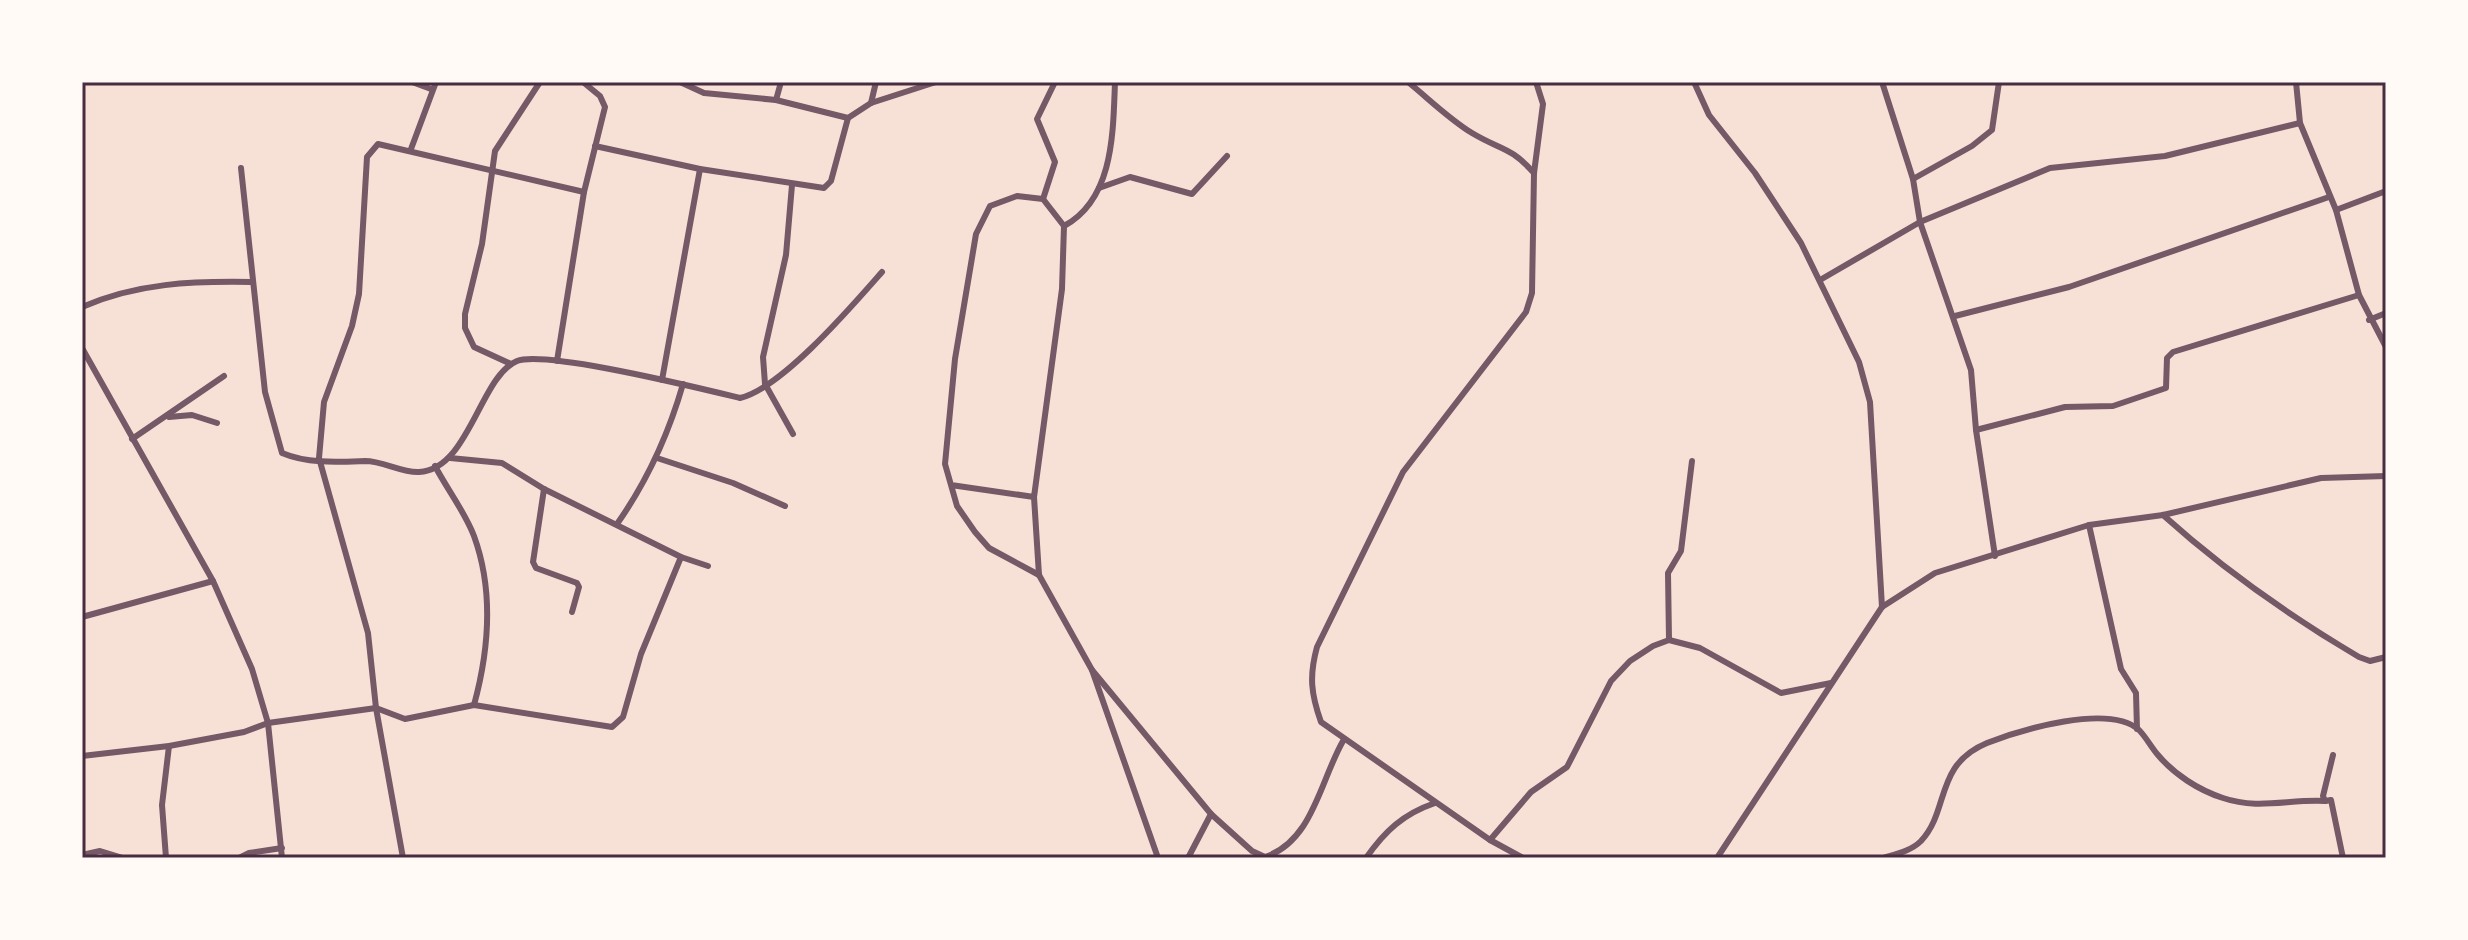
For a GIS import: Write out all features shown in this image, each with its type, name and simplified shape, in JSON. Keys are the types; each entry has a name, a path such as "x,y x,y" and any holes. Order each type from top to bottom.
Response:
{"street":[{"path":"411,149 434,85 412,82"},
{"path":"540,82 507,129 490,169 482,244 465,328 474,347 511,364 533,358 557,361 683,384 740,398 752,395 812,346 882,272"},
{"path":"557,361 584,192 604,100 583,82"},
{"path":"680,82 704,93 776,100 848,118"},
{"path":"776,100 781,82"},
{"path":"871,103 876,82"},
{"path":"595,146 700,169 824,188 828,185 848,118 871,103 936,82"},
{"path":"1043,199 1055,162 1037,119 1055,82"},
{"path":"1064,226 1082,216 1099,188 1113,143 1115,82"},
{"path":"1408,82 1473,134 1498,143 1519,157 1534,173"},
{"path":"1523,858 1435,803 1343,741 1321,722 1311,694 1311,669 1317,647 1403,472 1526,312 1532,293 1534,173 1543,104 1536,82"},
{"path":"1694,82 1709,115 1755,173 1801,243 1859,362 1870,402 1882,607"},
{"path":"1882,82 1913,179 1920,222 1955,316 1971,370 1976,430 1995,556"},
{"path":"1913,179 1972,146 1992,130 1999,82"},
{"path":"2296,82 2300,123 2336,210 2359,295 2369,320 2386,347"},
{"path":"1820,280 1920,222 2050,168 2165,156 2300,123"},
{"path":"403,858 376,708 368,633 319,458 324,402 352,326 359,294 367,157 378,144 411,149 440,160 584,192"},
{"path":"1099,188 1130,177 1192,194 1227,156"},
{"path":"241,168 265,392 282,453 344,465 367,461 420,472 450,458 511,364"},
{"path":"662,380 700,169"},
{"path":"792,185 786,255 763,357 765,384 793,434"},
{"path":"2336,210 2386,191"},
{"path":"1039,575 989,548 957,506 945,464 955,359 976,234 990,206 1017,196 1043,199 1064,226 1062,289 1034,497 1039,575 1092,670 1158,858"},
{"path":"1955,316 2069,287 2329,197"},
{"path":"82,307 108,295 156,284 251,282"},
{"path":"1976,430 2065,407 2113,406 2166,388 2167,358 2173,352 2359,295"},
{"path":"2369,320 2386,313"},
{"path":"82,348 213,581 252,669 268,723 282,858"},
{"path":"132,439 224,376"},
{"path":"617,524 670,431 683,384"},
{"path":"165,417 192,415 217,423"},
{"path":"450,458 502,463 544,489 681,557 708,566"},
{"path":"657,458 733,483 785,506"},
{"path":"1669,640 1668,573 1681,551 1692,461"},
{"path":"435,466 473,533 484,572 485,665 474,705"},
{"path":"1717,858 1882,607 1935,573 2089,525 2163,515 2321,478 2386,476"},
{"path":"951,485 1034,497"},
{"path":"544,489 533,562 536,568 577,583 579,587 572,612"},
{"path":"2163,515 2219,566 2288,615 2359,657 2370,661 2386,657"},
{"path":"2089,525 2121,669 2136,693 2137,729"},
{"path":"82,756 169,746 244,732 268,723 376,708 405,719 474,705 612,727 619,724 641,654 681,557"},
{"path":"82,617 213,581"},
{"path":"1490,840 1531,792 1567,767 1611,681 1630,661 1669,640 1700,648 1781,693 1833,682"},
{"path":"1092,670 1211,814 1252,851 1265,857 1282,852 1296,841 1320,798 1326,771 1343,741"},
{"path":"1883,858 1907,851 1920,842 1930,829 1947,780 1973,749 2028,731 2104,717 2137,729 2179,776 2221,797 2255,806 2331,800 2337,815 2343,858"},
{"path":"166,858 162,805 169,746"},
{"path":"2325,801 2323,796 2333,755"},
{"path":"1366,858 1385,832 1413,811 1435,803"},
{"path":"1188,858 1211,814"},
{"path":"239,858 249,853 282,848"},
{"path":"82,855 100,851 123,858"}]}
